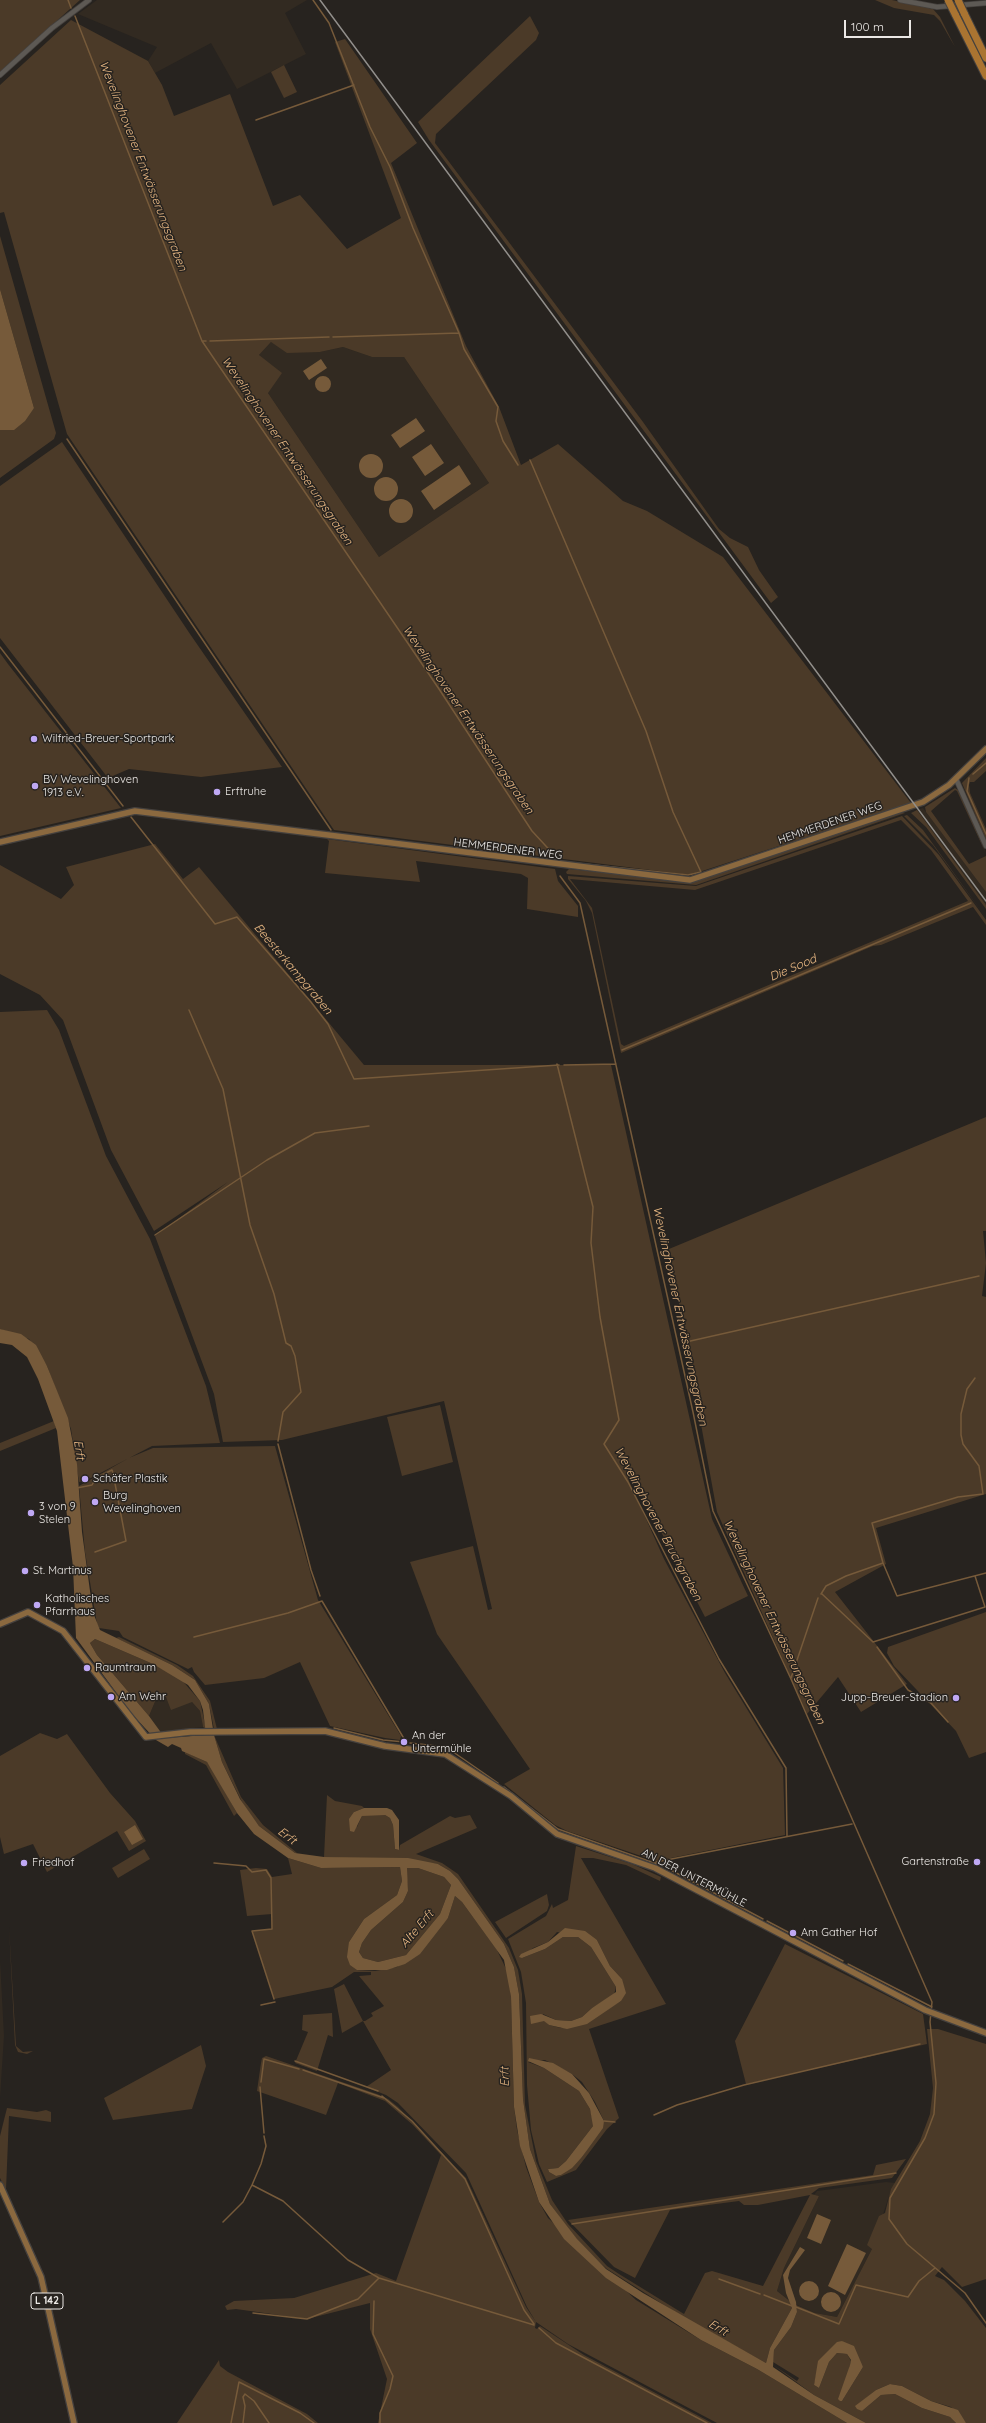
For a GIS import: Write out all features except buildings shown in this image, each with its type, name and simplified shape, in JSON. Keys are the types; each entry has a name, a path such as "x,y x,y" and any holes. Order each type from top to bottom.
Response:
{"highway":[{"path":"948,0 986,76"},
{"path":"958,0 986,58"}],"main road":[{"name":"HEMMERDENER WEG","path":"0,842 134,811 690,880 915,805 931,798 956,779 986,749"},
{"name":"AN DER UNTERMÜHLE","path":"0,1624 25,1612 39,1617 68,1636 143,1735 152,1737 167,1734 205,1732 327,1731 385,1746 442,1753 511,1796 557,1834 655,1868 925,2010 986,2033"},
{"name":"L 142","path":"0,2185 40,2277 74,2423"}],"street":[{"path":"0,75 52,28 89,0"},
{"path":"900,0 937,6 986,3"},
{"path":"956,779 986,846"}],"shaded area":[{"path":"0,0 80,0 0,72"},
{"path":"97,0 307,0 285,13 306,54 237,89 211,43 155,73 148,61 157,47 78,14"},
{"path":"875,0 892,0 933,9 940,17 955,47 940,21 934,15 894,8"},
{"path":"530,16 539,33 536,40 436,134 435,143 643,422 719,529 730,538 748,547 759,570 778,597 771,603 429,140 418,122"},
{"path":"71,20 148,61 162,85 174,116 230,94 273,206 300,195 347,249 401,218 335,42 345,39 417,143 391,163 466,346 499,407 521,465 558,444 623,501 647,511 723,557 911,803 690,875 334,830 67,434 4,212 0,213 0,85","holes":["271,342 287,353 320,352 343,347 372,357 404,357 489,483 379,557 268,393 282,373 259,355"]},
{"path":"284,65 297,92 284,98 271,72"},
{"path":"0,236 56,433 54,439 0,478 0,430 34,408 0,289"},
{"path":"0,289 34,408 25,421 14,430 0,430"},
{"path":"271,342 320,352 343,347 372,357 404,357 489,483 379,557 268,393 259,355"},
{"path":"321,359 327,368 309,380 303,371"},
{"path":"320,376 326,376 331,381 329,390 326,392 320,392 315,387 315,381"},
{"path":"416,418 425,431 400,448 391,435"},
{"path":"62,442 190,634 282,767 201,777 129,769 108,778 0,638 0,486"},
{"path":"431,444 444,463 425,476 412,457"},
{"path":"371,454 376,455 382,461 382,471 376,477 371,478 366,477 360,471 359,466 360,461 366,455"},
{"path":"459,465 471,484 434,510 421,491"},
{"path":"386,477 391,478 397,484 397,494 391,500 386,501 381,500 375,494 374,489 375,484 381,478"},
{"path":"401,499 406,500 412,506 412,516 406,522 401,523 396,522 390,516 389,511 390,506 396,500"},
{"name":"Wilfried-Breuer-Sportpark","path":"0,653 8,664 121,808 0,836"},
{"path":"986,758 986,771 974,782 970,782 969,785 970,793 986,829 986,840 962,783"},
{"path":"955,788 958,790 963,798 986,854 957,791 955,790 931,811 969,864 986,856 986,892 926,812 925,807"},
{"path":"923,808 986,892 986,905 917,810"},
{"path":"917,810 986,905 986,909 926,827 911,813"},
{"path":"900,812 905,813 696,885 567,874 566,872 569,869 693,882"},
{"path":"907,815 923,830 986,918 933,845 904,816"},
{"path":"902,816 939,855 986,920 986,925 973,907 881,945 873,946 621,1053 592,913 586,901 568,879 568,876 696,886","holes":["901,820 931,850 968,901 624,1046 621,1044 592,908 570,879 695,890"]},
{"path":"327,839 555,869 558,881 578,906 578,917 527,909 528,878 521,874 416,861 420,882 325,873 329,841"},
{"path":"155,844 183,879 199,867 364,1065 611,1065 712,1519 748,1596 705,1617 626,1464 629,1481 664,1559 725,1673 783,1768 785,1835 656,1861 567,1831 555,1825 504,1784 530,1769 437,1634 410,1562 473,1546 488,1610 492,1609 444,1401 282,1440 223,1442 214,1394 155,1236 228,1182 154,1231 111,1150 63,1020 40,995 0,974 0,865 61,899 74,885 66,867"},
{"path":"47,1010 59,1030 106,1156 150,1239 206,1386 220,1443 152,1446 87,1480 79,1482 71,1429 47,1366 29,1339 0,1329 0,1012"},
{"path":"986,1117 986,1231 983,1231 986,1263 982,1296 986,1297 986,1494 876,1528 886,1564 835,1592 907,1684 861,1712 838,1677 807,1714 717,1512 669,1249"},
{"path":"0,1329 21,1334 36,1345 47,1366 68,1418 77,1464 82,1532 90,1591 94,1615 100,1630 172,1665 195,1680 209,1704 214,1735 222,1762 240,1799 259,1826 295,1853 324,1857 408,1858 438,1864 450,1871 458,1879 504,1944 514,1967 519,1994 523,2099 530,2149 550,2204 577,2239 606,2269 643,2293 766,2363 770,2348 792,2308 786,2293 783,2275 800,2247 805,2250 790,2270 788,2278 796,2302 797,2312 791,2327 774,2350 773,2367 814,2395 866,2423 847,2423 757,2369 701,2340 606,2278 564,2239 539,2202 520,2146 514,2107 511,1997 504,1960 462,1902 455,1896 448,1918 420,1954 405,1964 387,1970 357,1970 350,1965 347,1957 349,1942 364,1919 397,1895 402,1881 400,1867 321,1868 288,1858 254,1834 237,1813 207,1762 182,1751 181,1748 172,1744 168,1747 156,1740 132,1714 76,1638 73,1567 57,1431 38,1379 27,1357 12,1345 0,1343","holes":["95,1639 153,1664 188,1685 200,1701 203,1710 206,1735 165,1738 149,1716 97,1655 90,1643","407,1868 418,1868 444,1877 451,1885 440,1914 406,1955 378,1962 363,1958 359,1952 362,1943 371,1930 403,1902 408,1891"]},
{"path":"440,1405 453,1462 402,1476 387,1417"},
{"path":"54,1421 56,1428 0,1451 0,1443"},
{"path":"275,1446 318,1600 401,1736 400,1740 330,1726 300,1662 264,1678 205,1685 194,1672 192,1667 188,1669 123,1637 119,1631 99,1628 97,1624 85,1552 79,1486 129,1458 153,1448"},
{"name":"Jupp-Breuer-Stadion","path":"986,1612 986,1752 969,1758 956,1731 894,1666 887,1653 888,1647"},
{"path":"119,1637 177,1665 193,1676 210,1701 217,1729 214,1729 209,1704 195,1680 172,1665 116,1638"},
{"path":"95,1639 153,1664 181,1679 200,1701 206,1729 203,1727 200,1711 192,1702 171,1710 166,1697 157,1697 149,1716 97,1655 90,1643"},
{"path":"157,1697 192,1702 200,1711 203,1727 160,1732 149,1716"},
{"path":"40,1733 57,1739 67,1734 110,1793 135,1821 146,1841 129,1851 117,1831 47,1872 33,1844 4,1854 0,1837 0,1756"},
{"path":"214,1735 241,1797 263,1825 297,1853 259,1826 245,1808 222,1762"},
{"path":"185,1752 207,1762 211,1767 237,1813 234,1816 206,1765 185,1754"},
{"path":"327,1795 335,1801 362,1806 364,1808 354,1812 357,1827 362,1816 365,1814 385,1815 390,1818 393,1825 395,1849 399,1850 400,1845 450,1816 455,1818 470,1815 477,1828 416,1854 442,1863 458,1874 509,1948 518,1970 522,1994 525,2105 536,2161 552,2200 568,2224 607,2266 619,2274 684,2314 705,2273 712,2271 763,2286 810,2195 758,2205 744,2205 739,2201 670,2210 635,2278 614,2267 568,2220 873,2175 876,2165 906,2159 892,2178 819,2188 811,2194 819,2196 784,2268 777,2291 791,2302 792,2308 770,2348 766,2363 683,2317 607,2269 585,2250 550,2204 530,2149 523,2099 519,1994 514,1967 504,1944 458,1879 450,1871 438,1864 324,1857"},
{"path":"364,1808 387,1808 392,1810 399,1820 399,1850 395,1849 393,1825 390,1818 385,1815 362,1816 354,1832 350,1831 349,1819 354,1812"},
{"path":"135,1825 143,1839 132,1845 124,1832"},
{"path":"576,1846 632,1864 661,1877 660,1881 626,1865 593,1858 581,1858 666,2004 589,2029 619,2118 607,2129 576,2170 547,2182 539,2164 531,2130 527,2085 526,2003 521,1972 508,1939 546,1916 552,1904 553,1908 568,1900","holes":["557,1932 597,1940 610,1966 622,1979 621,2001 603,2012 561,2028 549,2025 544,2020 543,2014 556,2020 571,2021 582,2017 592,2008 614,1995 616,1987 591,1947 578,1937 563,1937 545,1949 522,1958 533,1948 548,1942","545,2060 572,2074 582,2082 595,2102 604,2121 582,2157 561,2175 556,2176 549,2172 548,2169 558,2168 566,2161 593,2126 593,2121 590,2109 579,2091 544,2068 528,2062"]},
{"path":"144,1849 150,1859 118,1878 112,1868"},
{"path":"288,1858 321,1868 400,1867 402,1881 397,1895 364,1919 349,1942 357,1970 375,1971 397,1967 448,1918 455,1896 462,1902 497,1950 508,1973 511,1997 514,2107 517,2130 526,2167 539,2202 548,2218 636,2300 701,2340 757,2369 847,2423 717,2423 568,2344 536,2322 527,2307 466,2173 398,2103 386,2095 366,2087 391,2070 363,2021 373,2016 371,2013 384,2006 359,1976 371,1975 371,1972 354,1972 332,1987 274,1999 252,1931 272,1929 272,1914 247,1916 240,1870 256,1868 267,1869 272,1877 292,1874"},
{"path":"406,1868 418,1868 444,1877 451,1885 440,1914 406,1955 378,1962 363,1958 359,1952 362,1943 371,1930 403,1902 408,1891"},
{"path":"547,1894 549,1905 547,1911 506,1938 495,1922"},
{"path":"9,1927 16,2046 23,2052 33,2051 27,2054 18,2052 15,2045"},
{"path":"565,1928 585,1931 597,1940 610,1966 622,1979 626,1993 621,2001 587,2024 567,2029 549,2025 544,2021 531,2024 530,2016 541,2014 556,2020 571,2021 582,2017 592,2008 616,1992 616,1987 591,1947 578,1937 563,1937 545,1949 522,1958 519,1957 521,1954 548,1942"},
{"path":"785,1944 923,2014 927,2044 746,2084 735,2041"},
{"path":"0,1960 4,2036 0,2098"},
{"path":"344,1984 363,2021 342,2033 334,1989"},
{"path":"332,2013 333,2037 328,2035 317,2071 295,2063 308,2032 302,2030 303,2015"},
{"path":"927,2029 938,2029 986,2044 986,2279 962,2287 942,2267 935,2276 944,2280 965,2301 986,2328 986,2423 966,2423 951,2407 931,2401 902,2386 890,2384 876,2390 856,2406 862,2411 881,2395 895,2394 922,2408 950,2417 956,2423 866,2423 814,2395 773,2365 797,2381 799,2378 773,2362 774,2350 791,2327 797,2312 796,2305 815,2313 837,2317 872,2249 867,2245 879,2216 885,2213 891,2189 920,2141 930,2114 933,2088","holes":["842,2341 863,2367 842,2401 851,2361 847,2354 837,2353 829,2362 819,2388 814,2385 816,2376"]},
{"path":"201,2045 206,2066 192,2109 113,2120 104,2098"},
{"path":"266,2056 377,2094 388,2099 398,2107 466,2178 526,2307 536,2322 535,2328 537,2329 540,2326 584,2355 712,2423 378,2423 387,2379 370,2329 370,2303 307,2319 236,2309 227,2310 225,2306 234,2301 294,2298 376,2273 396,2281 441,2155 413,2125 385,2101 338,2083 326,2115 257,2091 262,2058"},
{"path":"529,2058 553,2063 572,2074 589,2093 604,2121 603,2128 582,2157 572,2168 561,2175 556,2176 549,2172 548,2169 558,2168 566,2161 593,2126 590,2109 579,2091 544,2068 528,2061"},
{"path":"7,2108 37,2112 46,2110 51,2112 51,2122 9,2116 6,2190 0,2178 0,2136"},
{"path":"886,2182 895,2183 888,2199 872,2249 837,2317 815,2313 791,2302 777,2291 784,2268 819,2196 814,2195 817,2191"},
{"path":"817,2214 831,2220 821,2244 807,2238"},
{"path":"847,2244 866,2253 845,2295 828,2286"},
{"path":"809,2281 816,2284 819,2291 816,2298 809,2301 802,2298 799,2291 802,2284"},
{"path":"831,2292 838,2295 841,2302 838,2309 831,2312 824,2309 821,2302 824,2295"},
{"path":"842,2341 854,2346 863,2367 842,2401 840,2401 838,2399 851,2360 847,2354 837,2353 829,2362 819,2388 814,2385 818,2361 837,2342"},
{"path":"219,2360 220,2366 228,2372 307,2414 318,2423 177,2423"},
{"path":"890,2384 902,2386 931,2401 958,2410 966,2423 956,2423 950,2417 922,2408 895,2394 881,2395 862,2411 857,2409 855,2406 876,2390"}],"waterway":[{"name":"Wevelinghovener Entwässerungsgraben","path":"68,0 71,8"},
{"path":"313,0 329,23 370,127 390,167 413,228 459,333"},
{"name":"Wevelinghovener Entwässerungsgraben","path":"75,16 202,341 439,689 532,831 557,858"},
{"path":"256,120 354,85"},
{"path":"333,337 459,333 464,349 498,407 496,421 503,441 518,465"},
{"path":"210,341 329,337"},
{"path":"67,439 331,830"},
{"path":"530,460 646,731 673,812 701,872 688,875 566,862"},
{"name":"Beesterkampgraben","path":"0,647 123,806"},
{"name":"Die Sood","path":"973,774 986,763"},
{"name":"Die Sood","path":"969,778 967,791 986,834"},
{"name":"Beesterkampgraben","path":"131,817 215,924 237,917 311,1002 328,1024 354,1079 559,1065"},
{"name":"Wevelinghovener Entwässerungsgraben","path":"560,876 580,903 693,1412 713,1511 791,1679 932,2002 930,2022 936,2083 934,2114 925,2138 890,2198 889,2219 907,2244 965,2293 986,2323"},
{"name":"Die Sood","path":"622,1050 971,903"},
{"path":"189,1010 223,1089 250,1225 274,1294 286,1343 291,1346 295,1356 301,1392 283,1412 278,1441"},
{"name":"Wevelinghovener Bruchgraben","path":"557,1064 593,1207 591,1243 600,1317 619,1420 604,1444 628,1482 719,1659 786,1768 787,1836"},
{"name":"Beesterkampgraben","path":"564,1065 616,1064"},
{"path":"155,1235 267,1160 315,1133 369,1126"},
{"path":"686,1342 979,1276"},
{"path":"821,1594 826,1586 846,1576 883,1563 872,1523 958,1497 983,1494 979,1466 963,1444 961,1435 961,1414 967,1389 975,1378"},
{"path":"278,1444 311,1570 320,1596"},
{"path":"77,1488 92,1485 96,1478 112,1470 126,1541 95,1552"},
{"path":"883,1563 897,1596 986,1573"},
{"path":"822,1594 873,1642 985,1607 975,1576"},
{"path":"791,1678 818,1598"},
{"path":"194,1637 288,1613 322,1601 406,1742"},
{"path":"877,1647 908,1690 931,1703 948,1722"},
{"path":"334,1728 383,1740 405,1742"},
{"path":"410,1743 446,1747 498,1783"},
{"path":"504,1787 558,1829 663,1866"},
{"path":"656,1862 852,1824"},
{"path":"214,1863 246,1866 252,1872 266,1870 271,1878 272,1929 252,1931 274,1999"},
{"path":"667,1868 763,1919"},
{"path":"767,1921 843,1961"},
{"path":"848,1964 932,2007"},
{"path":"261,2005 275,2002"},
{"path":"654,2115 677,2105 744,2085 920,2044"},
{"path":"261,2082 264,2059 299,2069"},
{"path":"295,2061 378,2091"},
{"path":"303,2070 384,2098"},
{"path":"260,2087 264,2133"},
{"path":"382,2096 412,2121 465,2179 524,2310 534,2324"},
{"path":"604,2121 615,2122"},
{"path":"252,2185 261,2164 266,2146 264,2136"},
{"path":"572,2224 896,2173"},
{"path":"223,2222 243,2202 252,2185 283,2201 348,2260 379,2278 534,2325"},
{"path":"796,2307 839,2324 856,2285 908,2297 919,2281 935,2268"},
{"path":"253,2313 307,2319 358,2299 379,2278"},
{"path":"719,2279 760,2294"},
{"path":"764,2295 792,2306"},
{"path":"374,2301 373,2334 393,2376 390,2389 380,2413 380,2423"},
{"path":"539,2328 556,2343 707,2423"},
{"path":"231,2423 239,2382 300,2413 314,2423"},
{"path":"243,2423 245,2406 243,2397 245,2394 254,2401 269,2423"}],"railway":[{"path":"320,0 986,901"}],"place":[{"name":"Wilfried-Breuer-Sportpark","path":"34,739"},
{"name":"BV Wevelinghoven 1913 e.V.","path":"35,786"},
{"name":"Erftruhe","path":"217,792"},
{"name":"Schäfer Plastik","path":"85,1479"},
{"name":"Burg Wevelinghoven","path":"95,1502"},
{"name":"3 von 9 Stelen","path":"31,1513"},
{"name":"St. Martinus","path":"25,1571"},
{"name":"Katholisches Pfarrhaus","path":"37,1605"},
{"name":"Raumtraum","path":"87,1668"},
{"name":"Am Wehr","path":"111,1697"},
{"name":"Jupp-Breuer-Stadion","path":"956,1698"},
{"name":"An der Untermühle","path":"404,1742"},
{"name":"Gartenstraße","path":"977,1862"},
{"name":"Friedhof","path":"24,1863"},
{"name":"Am Gather Hof","path":"793,1933"}],"water label":[{"name":"Erft","path":"79,1450"},
{"name":"Erft","path":"287,1836"},
{"name":"Alte Erft","path":"417,1929"},
{"name":"Erft","path":"505,2077"},
{"name":"Erft","path":"718,2328"}]}
